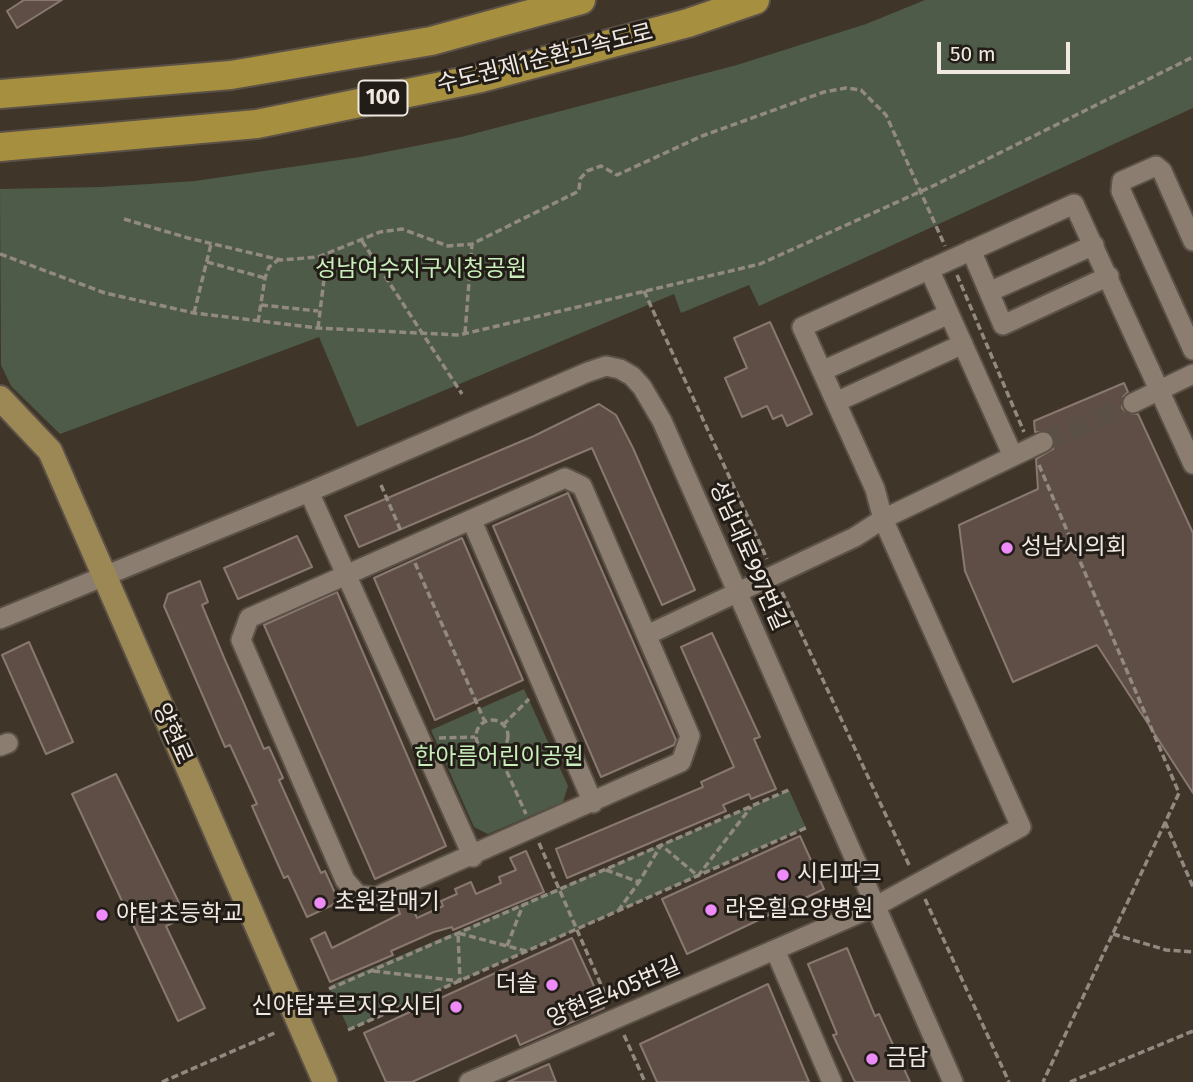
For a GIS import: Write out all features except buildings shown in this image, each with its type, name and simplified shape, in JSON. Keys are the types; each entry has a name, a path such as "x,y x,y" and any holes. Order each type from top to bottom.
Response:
{"highway":[{"name":"수도권제1순환고속도로","path":"0,94 231,75 431,41 581,0"},
{"name":"수도권제1순환고속도로","path":"1,147 257,124 481,78 688,23 755,0"}],"main road":[{"name":"양현로","path":"0,398 50,452 325,1082"}],"street":[{"path":"1193,241 1162,171 1156,166 1122,181 1121,191 1193,350"},
{"path":"883,519 875,489 802,327 1074,204 1193,464"},
{"path":"989,292 1094,245"},
{"path":"971,250 1003,325 1109,276"},
{"path":"647,635 855,537 883,519 1029,448 963,344 929,269"},
{"path":"822,371 949,314"},
{"path":"836,402 963,344"},
{"name":"성남대로997번길","path":"0,619 309,492 588,372 606,366 620,369 632,376 642,387 657,411 953,1082"},
{"path":"1133,403 1193,374"},
{"path":"565,478 582,486 690,736 681,762 473,857 376,897 358,895 345,880 241,640 249,618 409,548 565,478"},
{"path":"309,492 473,857"},
{"name":"양현로405번길","path":"472,1082 876,906 1021,827 883,519"},
{"path":"472,521 593,803"},
{"path":"775,950 832,1082"}],"path":[{"path":"0,254 106,293 194,313 318,328 465,333 760,264 921,191 1193,57"},
{"path":"124,219 278,260 327,254 380,232 402,229 448,246 472,244 579,191 580,179 587,171 601,166 617,175 777,107 846,88 861,90 886,115 921,191 1179,793 1043,1082"},
{"path":"362,241 462,394"},
{"path":"194,313 211,244"},
{"path":"465,333 472,244"},
{"path":"318,328 327,254"},
{"path":"258,322 265,278 269,268 278,260"},
{"path":"206,261 265,278"},
{"path":"644,291 1009,1082"},
{"path":"261,305 319,311"},
{"path":"381,485 485,722"},
{"path":"503,725 542,685"},
{"path":"494,720 503,725 507,740 498,752 484,750 475,737 477,729 485,722 494,720"},
{"path":"420,739 475,737"},
{"path":"498,752 645,1082"},
{"path":"329,989 791,789"},
{"path":"698,876 752,805"},
{"path":"1165,822 1193,887"},
{"path":"348,1030 808,827"},
{"path":"661,845 698,876"},
{"path":"618,911 661,845"},
{"path":"604,870 639,882"},
{"path":"507,946 523,905"},
{"path":"458,933 528,951"},
{"path":"458,933 460,981"},
{"path":"1113,934 1166,950 1193,951"},
{"path":"371,971 460,981"},
{"path":"1070,1082 1193,1031"},
{"path":"162,1082 277,1032"}],"green space":[{"name":"성남여수지구시청공원","path":"925,0 1193,0 1193,108 759,306 749,285 681,313 674,294 357,427 319,337 60,434 11,386 1,365 0,189 101,187 195,181 360,157 461,137 737,65 866,24"},
{"name":"한아름어린이공원","path":"524,689 568,786 563,802 488,834 474,827 431,730"},
{"path":"789,790 806,828 349,1030 329,986"}],"tunnel":[{"path":"1043,442 1133,403"}],"place":[{"name":"성남시의회","path":"1007,548"},
{"name":"시티파크","path":"783,875"},
{"name":"초원갈매기","path":"320,903"},
{"name":"라온힐요양병원","path":"711,910"},
{"name":"야탑초등학교","path":"102,915"},
{"name":"더솔","path":"552,985"},
{"name":"신야탑푸르지오시티","path":"456,1007"},
{"name":"금담","path":"872,1059"}]}
